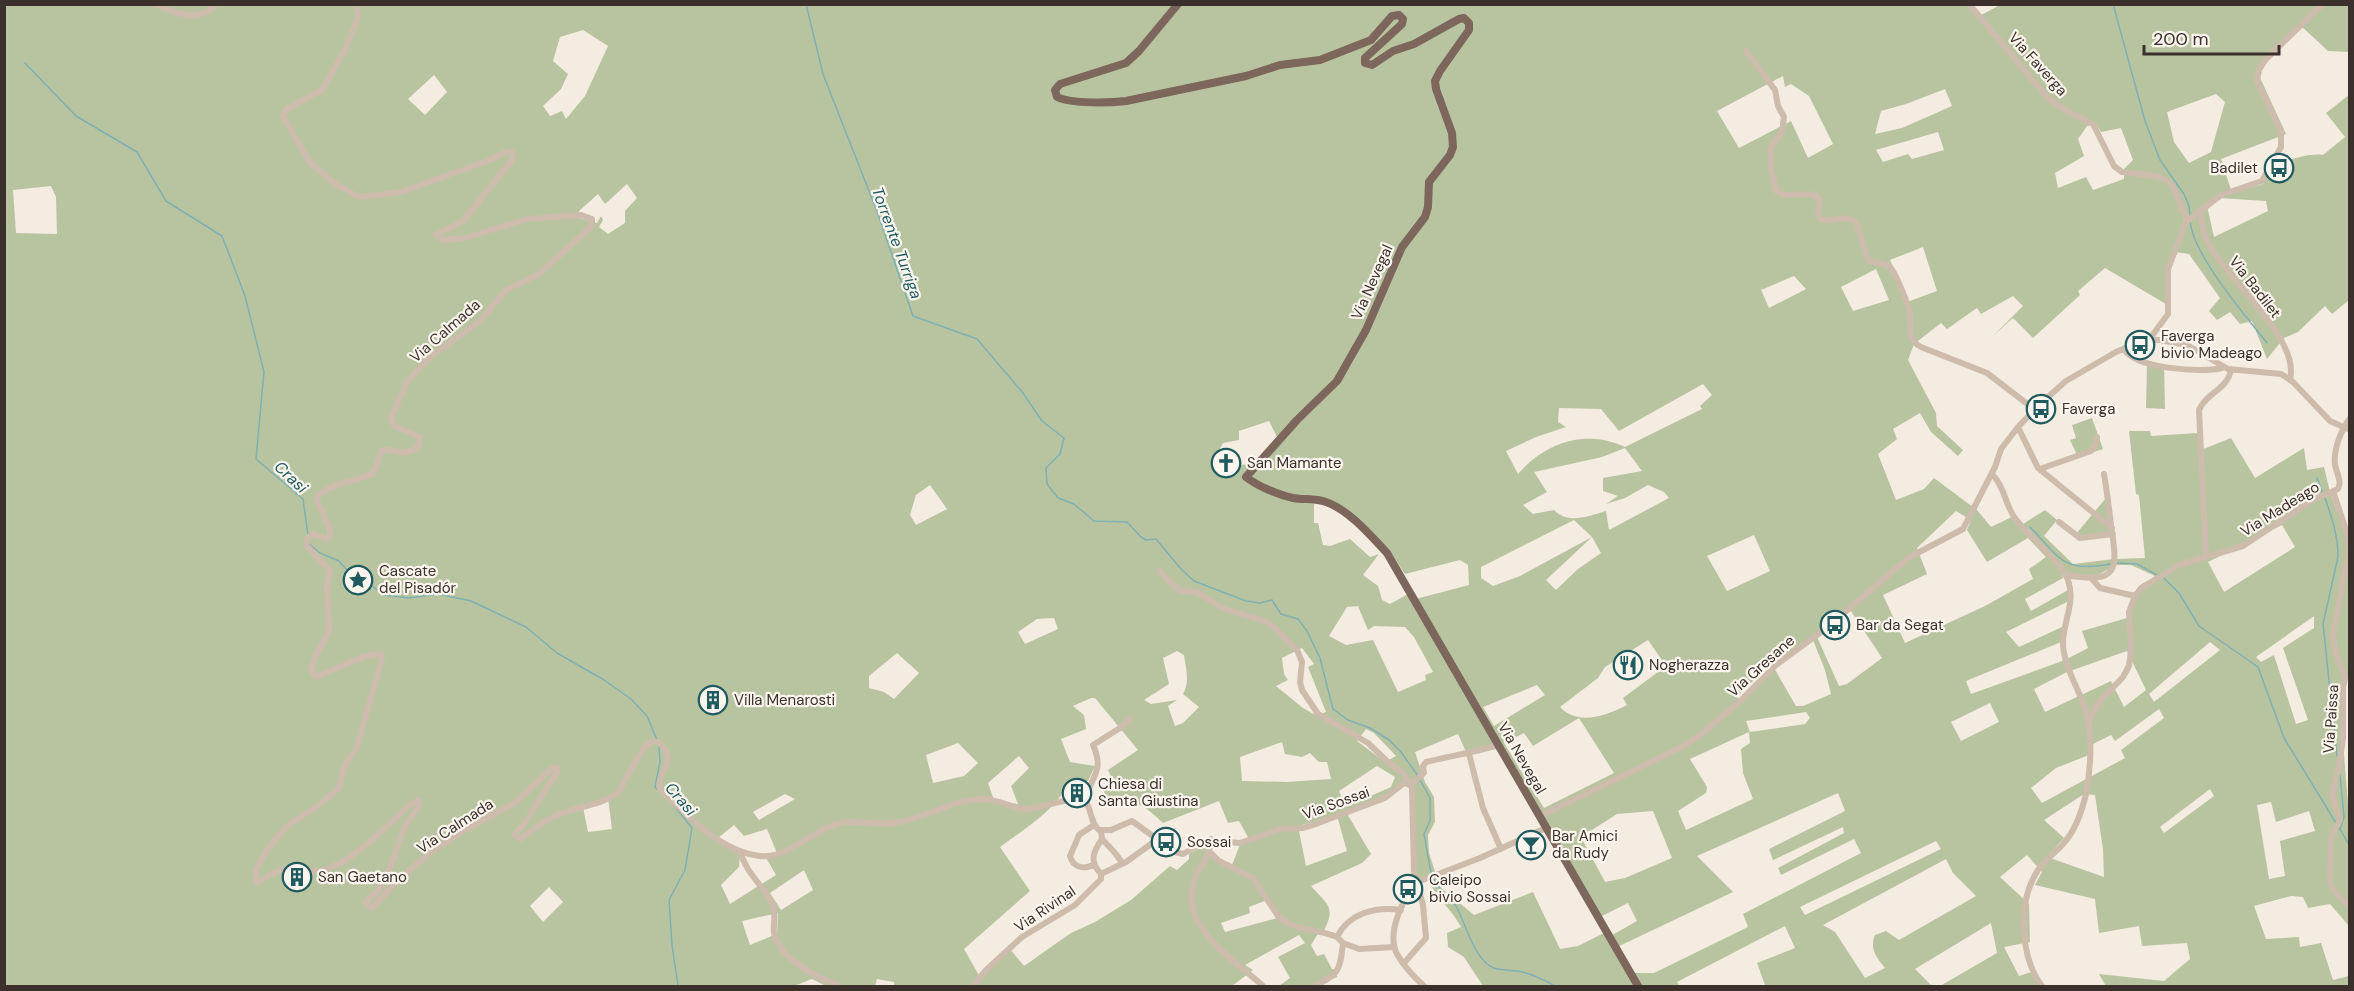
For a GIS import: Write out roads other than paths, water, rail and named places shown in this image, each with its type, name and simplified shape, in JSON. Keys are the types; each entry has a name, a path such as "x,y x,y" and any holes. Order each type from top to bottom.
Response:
{"main road":[{"name":"Via Nevegal","path":"1178,4 1130,60 1114,68 1060,84 1055,90 1057,96 1078,100 1126,101 1246,76 1280,65 1320,60 1371,40 1392,16 1400,15 1403,19 1402,24 1365,58 1365,63 1372,65 1390,53 1414,44 1459,19 1464,18 1469,23 1469,30 1435,81 1449,124 1453,147 1450,155 1429,182 1428,207 1425,217 1402,247 1366,330 1337,381 1297,420 1246,477 1261,486 1290,497 1321,500 1330,504 1353,520 1387,553 1638,987"}],"street":[{"path":"155,4 181,15 193,16 207,14 217,4"},
{"name":"Via Calmada","path":"356,4 358,18 345,50 322,90 285,110 284,116 308,160 334,183 360,197 401,192 490,160 505,152 513,153 512,160 463,221 436,235 441,240 465,238 527,219 581,215 592,219 592,226 539,274 506,290 480,321 431,356 408,380 391,417 394,426 420,436 419,446 411,452 400,454 390,449 382,450 373,474 324,489 316,498 330,530 330,536 327,539 312,534 309,537 308,549 325,563 330,571 327,585 329,632 316,655 311,670 316,677 364,656 381,654 382,659 357,747 345,764 339,788 319,805 287,826 267,849 256,870 256,883 273,872 287,869 306,873 327,869 350,857 418,800 419,806 404,828 390,868 378,891 365,903 372,908 391,886 430,854 465,830 515,803 552,768 557,768 557,772 524,824 513,835 517,839 521,839 554,816 616,794 631,774 643,747 647,744 659,744 668,754 668,760 660,775 660,789 710,836 740,851 762,856 771,856 792,848 838,824 862,822 892,824 968,801 994,800 1025,809 1069,800 1085,801"},
{"name":"Via Faverga","path":"1969,4 2051,101 2093,124 2105,151 2118,170 2156,176 2171,183 2182,204 2186,222"},
{"path":"2149,340 2168,314 2168,269 2186,222 2221,195 2259,183 2265,177 2281,147 2282,136 2257,81 2259,70 2266,59 2323,4"},
{"path":"1746,51 1774,90 1778,106 1784,117 1782,132 1771,147 1771,166 1776,191 1786,195 1813,194 1820,200 1818,214 1820,219 1827,221 1844,217 1856,222 1868,260 1887,265 1894,273 1910,312 1909,332 1913,342 1987,373 2034,409"},
{"name":"Via Badilet","path":"2200,210 2205,237 2220,262 2262,313 2284,346 2292,370 2290,379"},
{"path":"2042,987 2032,973 2028,961 2025,938 2026,905 2036,874 2066,841 2082,806 2089,771 2088,723 2063,649 2063,638 2071,601 2066,575 2016,519 2001,485 1992,474 2001,449 2034,409 2066,381 2124,349 2149,340 2187,345 2231,370 2279,374 2290,379 2326,418 2346,429"},
{"path":"2124,349 2128,355 2149,365 2204,369 2223,367"},
{"path":"2206,557 2203,463 2198,416 2200,406 2224,386 2231,370"},
{"name":"Via Madeago","path":"2135,596 2141,588 2179,565 2243,546 2327,493 2338,489 2340,485 2335,458 2349,418"},
{"path":"2018,427 2040,470 2112,531"},
{"path":"2040,470 2091,451 2097,437"},
{"name":"Via Gresane","path":"1540,816 1675,751 1702,733 1776,666 1825,629 1908,558 1963,529 1992,474"},
{"path":"2066,575 2091,578 2107,574 2114,567 2116,553 2104,474"},
{"name":"Via Paissa","path":"2327,493 2349,539 2348,566 2333,633 2335,650 2347,677 2343,687 2343,738 2339,767 2332,789 2337,825 2331,838 2330,883 2334,891 2349,907"},
{"path":"2059,522 2080,538 2112,531"},
{"path":"1159,571 1180,591 1197,592 1222,608 1267,622 1275,628 1297,650 1302,662 1300,682 1302,690 1318,714 1368,743 1389,763 1401,770 1412,784 1415,883 1423,905 1426,938 1404,963"},
{"path":"2088,723 2099,702 2129,666 2131,651 2128,616 2135,596 2100,588 2091,578"},
{"path":"1122,863 1115,850 1108,846 1094,825 1089,806 1085,801 1099,765 1093,745 1130,719"},
{"path":"1499,745 1468,754 1483,808 1501,849"},
{"name":"Via Sossai","path":"1211,839 1240,843 1281,829 1306,828 1385,798 1403,784 1412,784 1424,772 1423,766 1426,762 1468,754"},
{"path":"1093,865 1094,854 1101,835 1132,821 1175,852 1183,854 1211,839"},
{"name":"Via Rivinal","path":"973,987 985,971 1022,938 1069,909 1087,895 1101,879 1101,874 1093,865 1086,868 1078,867 1073,864 1070,856 1079,835 1094,825"},
{"path":"1424,987 1394,947 1396,921 1415,883 1501,849 1546,828"},
{"name":"Via Rivinal","path":"1101,874 1158,839"},
{"path":"1211,839 1210,852 1200,866 1193,884 1191,897 1194,914 1212,943 1263,987"},
{"path":"740,851 747,869 773,905 776,913 775,934 784,951 809,970 840,987"},
{"path":"1210,852 1219,861 1253,878 1278,916 1299,929 1336,937 1359,950 1394,947"},
{"path":"1336,937 1360,913 1375,909 1401,910"},
{"path":"1314,987 1336,974 1340,965 1343,943"}],"waterway":[{"name":"Torrente Turriga","path":"806,4 823,74 878,214 913,316 977,339 1023,393 1042,421 1064,438 1060,454 1046,468 1047,484 1058,498 1074,504 1094,521 1127,522 1146,540 1156,539 1194,581 1246,601 1260,603 1272,600 1281,614 1298,619 1307,631 1320,658 1333,709 1348,720 1370,728 1389,740 1401,752 1418,776"},
{"path":"2113,4 2145,121 2160,160 2184,194 2190,216"},
{"name":"Crasi","path":"25,63 76,116 137,152 166,201 222,236 245,296 264,372 256,459 303,499 308,536"},
{"path":"2190,221 2193,235 2210,267 2267,343"},
{"path":"2317,478 2323,494"},
{"path":"2325,498 2338,549 2323,624 2337,756"},
{"path":"2030,527 2056,555 2072,565 2082,567 2111,564"},
{"name":"Crasi","path":"309,544 320,553 339,561 346,569 384,595 410,598 438,594 471,601 526,627 557,653 604,680 631,699 647,716 657,740"},
{"path":"2117,563 2137,564 2157,575"},
{"path":"2164,578 2179,593 2199,626 2258,667 2284,738 2336,823"},
{"name":"Crasi","path":"659,747 660,762 655,787 659,791"},
{"path":"2340,775 2344,817 2340,830"},
{"name":"Torrente Turriga","path":"1420,780 1430,798 1430,821 1424,834 1431,873"},
{"name":"Crasi","path":"675,807 692,828 685,870 669,900 678,986"},
{"path":"2339,827 2350,847"},
{"name":"Torrente Turriga","path":"1433,877 1456,906 1471,941 1487,964 1496,969 1532,975 1555,986"}],"place":[{"name":"Badilet","path":"2279,168"},
{"name":"Faverga bivio Madeago","path":"2140,345"},
{"name":"Faverga","path":"2041,409"},
{"name":"San Mamante","path":"1226,463"},
{"name":"Cascate del Pisadór","path":"358,580"},
{"name":"Bar da Segat","path":"1835,625"},
{"name":"Nogherazza","path":"1628,665"},
{"name":"Villa Menarosti","path":"713,700"},
{"name":"Chiesa di Santa Giustina","path":"1077,793"},
{"name":"Sossai","path":"1166,842"},
{"name":"Bar Amici da Rudy","path":"1531,845"},
{"name":"San Gaetano","path":"297,877"},
{"name":"Caleipo bivio Sossai","path":"1408,889"}]}
